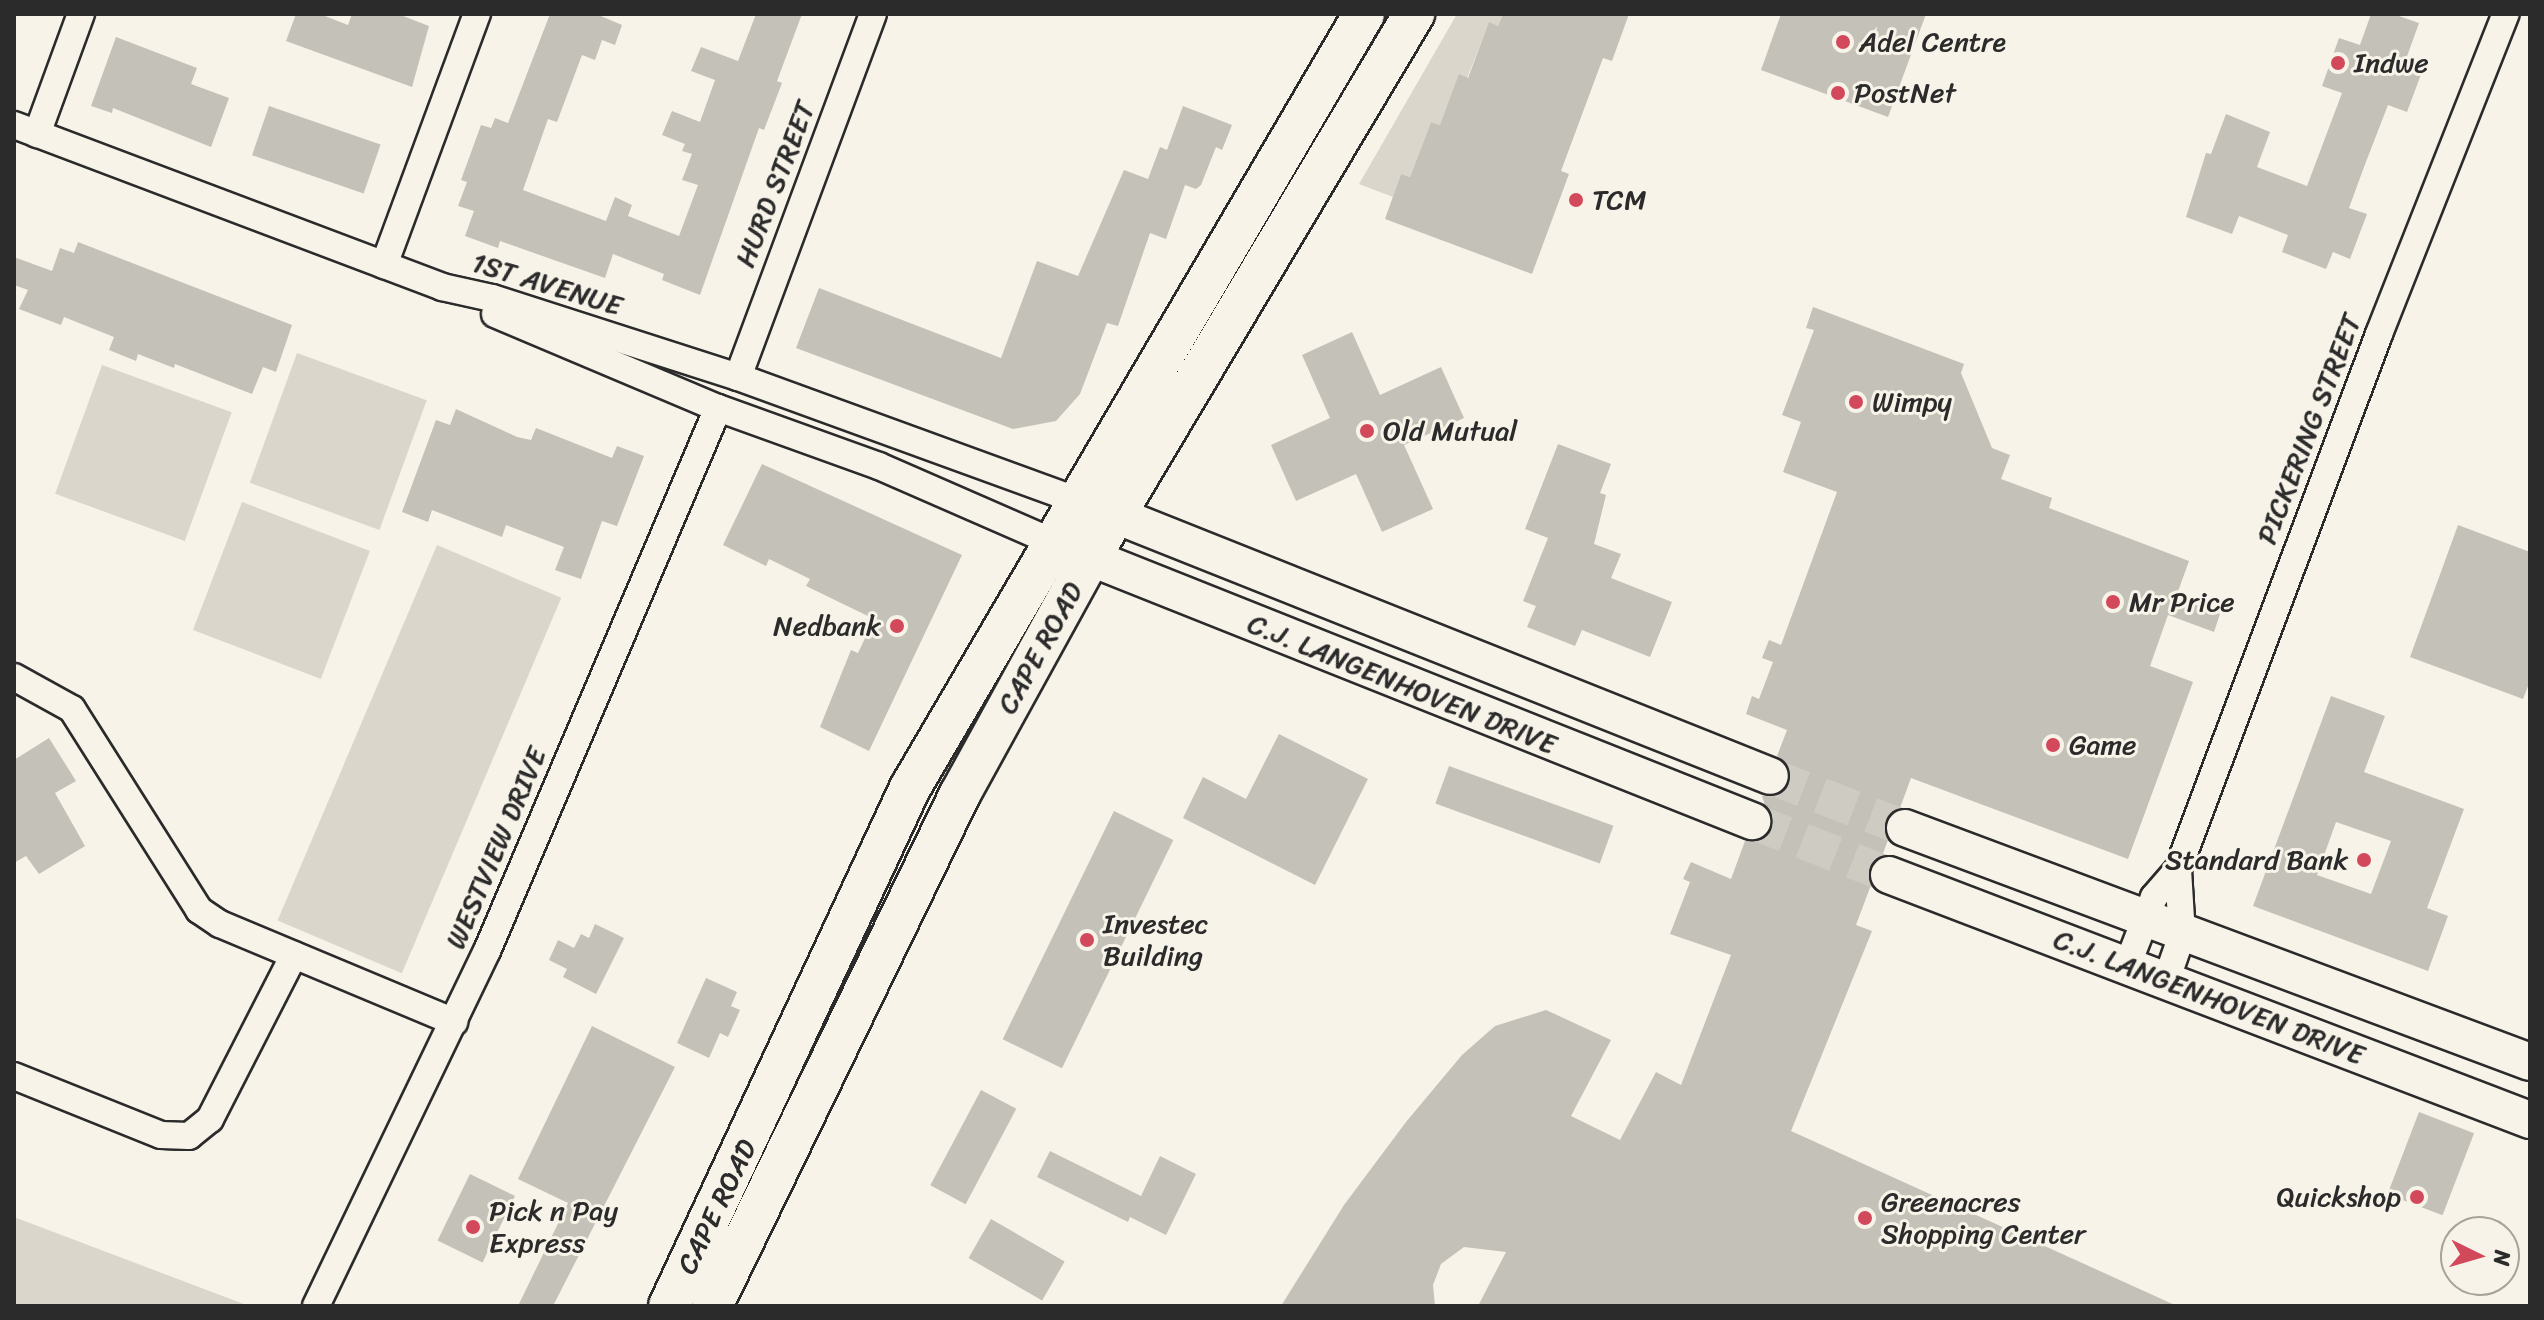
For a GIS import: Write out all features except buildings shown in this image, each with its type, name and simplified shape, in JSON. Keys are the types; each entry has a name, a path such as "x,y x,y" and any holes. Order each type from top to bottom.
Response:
{"main road":[{"name":"CAPE ROAD","path":"712,1306 960,794 1072,551 1079,501 1364,14"},
{"name":"CAPE ROAD","path":"669,1306 778,1080 868,869 910,788 1072,551 1117,515 1414,14"},
{"name":"C.J. LANGENHOVEN DRIVE","path":"1079,501 1403,633 1770,776"},
{"name":"C.J. LANGENHOVEN DRIVE","path":"1072,551 1752,821"},
{"name":"C.J. LANGENHOVEN DRIVE","path":"1905,828 2182,935 2530,1062"},
{"name":"C.J. LANGENHOVEN DRIVE","path":"1889,875 2530,1120"}],"street":[{"path":"81,14 25,130 442,287"},
{"path":"384,265 477,14"},
{"name":"HURD STREET","path":"738,377 873,14"},
{"name":"PICKERING STREET","path":"2127,966 2142,920 2178,869 2379,334 2506,14"},
{"name":"1ST AVENUE","path":"442,287 492,298 738,377 1079,501"},
{"name":"1ST AVENUE","path":"442,287 530,331 718,408 879,466 1072,551"},
{"name":"WESTVIEW DRIVE","path":"316,1306 454,1022 718,408"},
{"path":"14,677 72,709 199,910 294,955 454,1022"},
{"name":"PICKERING STREET","path":"2166,981 2182,935 2178,869"},
{"path":"14,1076 161,1135 189,1136 210,1119 294,955"}],"shaded area":[{"path":"1457,14 1503,14 1498,26 1489,23 1467,78 1440,125 1431,122 1410,177 1401,174 1393,197 1359,184"},
{"path":"297,353 427,400 379,530 250,483"},
{"path":"102,365 232,412 185,541 55,494"},
{"path":"242,502 370,551 321,679 193,630"},
{"path":"437,545 561,598 402,973 278,921"},
{"path":"14,1217 249,1306 14,1306"}],"tunnel":[{"path":"1770,776 1905,828"},
{"path":"1752,821 1889,875"}],"place":[{"name":"Adel Centre","path":"1843,42"},
{"name":"Indwe","path":"2338,63"},
{"name":"PostNet","path":"1838,93"},
{"name":"TCM","path":"1576,200"},
{"name":"Wimpy","path":"1856,402"},
{"name":"Old Mutual","path":"1367,431"},
{"name":"Mr Price","path":"2113,602"},
{"name":"Nedbank","path":"897,626"},
{"name":"Game","path":"2053,745"},
{"name":"Standard Bank","path":"2364,860"},
{"name":"Investec Building","path":"1087,940"},
{"name":"Quickshop","path":"2417,1197"},
{"name":"Greenacres Shopping Center","path":"1865,1218"},
{"name":"Pick n Pay Express","path":"473,1227"}]}
